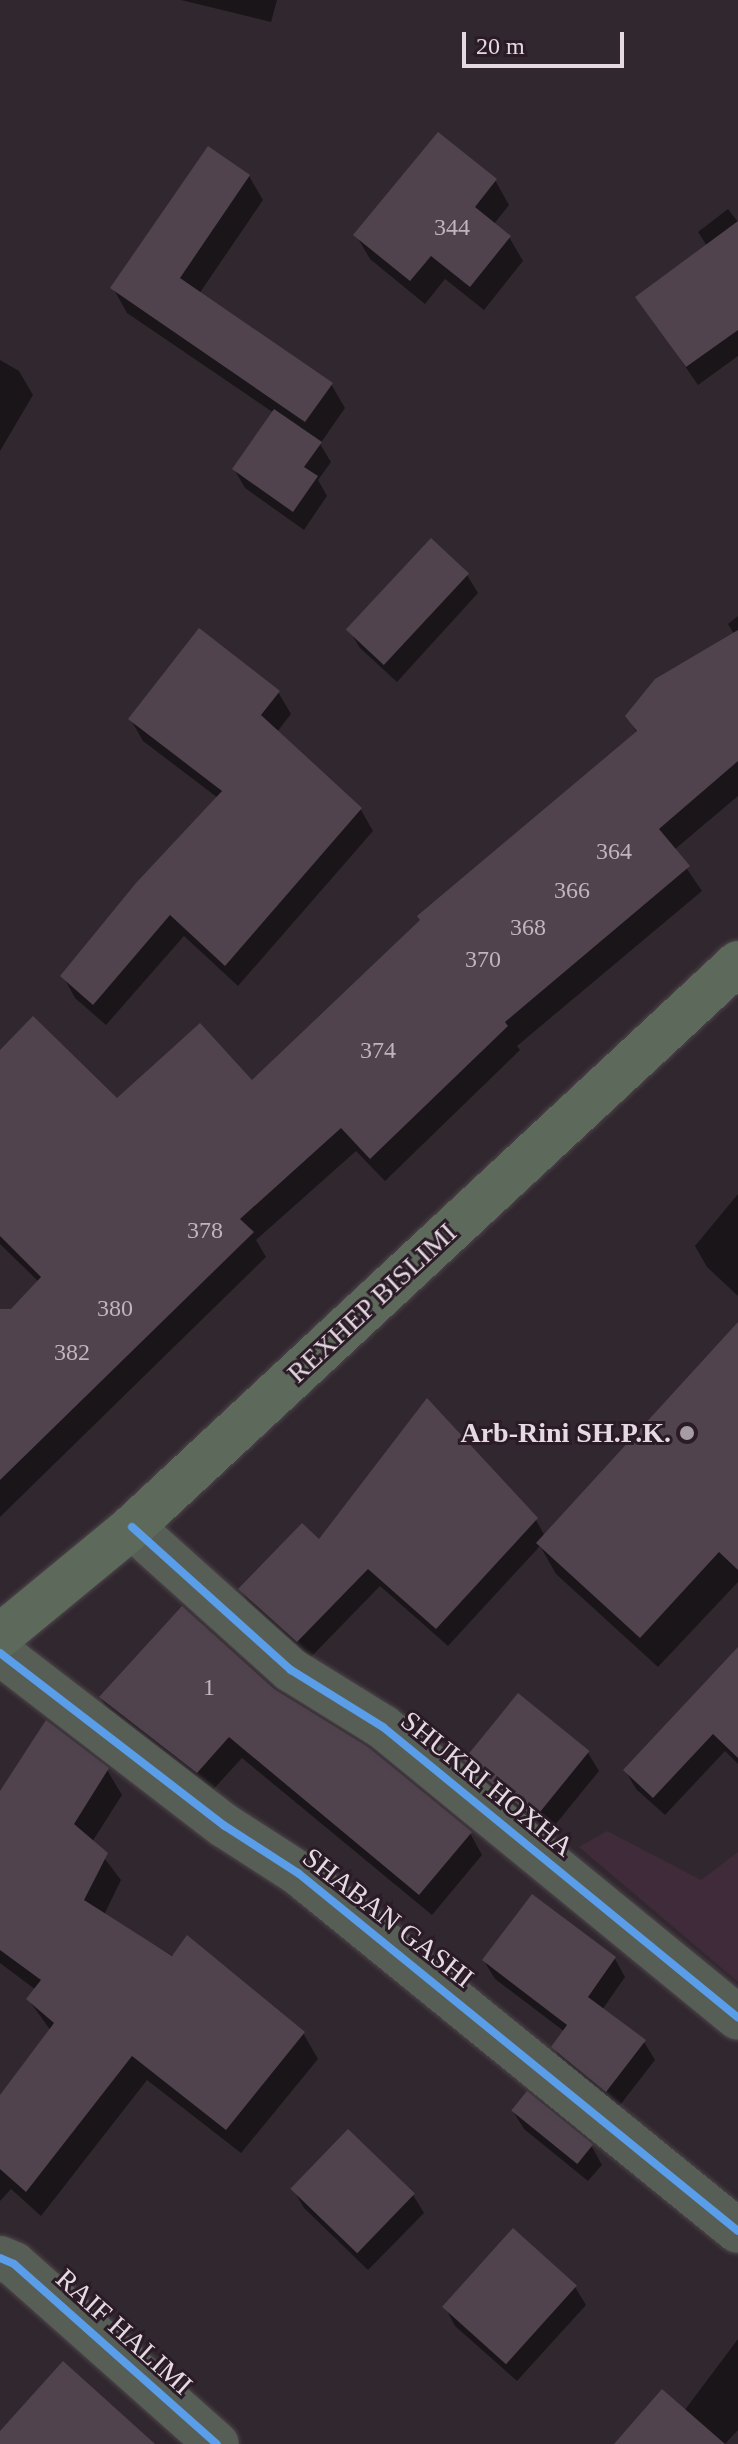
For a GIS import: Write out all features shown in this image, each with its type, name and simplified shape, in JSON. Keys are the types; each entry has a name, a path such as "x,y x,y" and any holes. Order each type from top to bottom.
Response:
{"main road":[{"name":"REXHEP BISLIMI","path":"0,1636 132,1527 738,963"}],"street":[{"name":"SHUKRI HOXHA","path":"132,1527 291,1670 383,1727 738,2018"},
{"name":"SHABAN GASHI","path":"0,1653 225,1826 298,1873 738,2231"},
{"name":"RAIF HALIMI","path":"0,2258 14,2264 217,2444"}],"shaded area":[{"path":"607,1831 701,1880 738,1852 738,1982 579,1847"}],"building":[{"path":"438,132 497,179 475,207 511,236 470,287 431,256 410,281 353,235"},
{"path":"208,146 250,175 180,278 333,383 305,422 110,288"},
{"path":"738,221 738,330 686,367 635,297"},
{"path":"274,409 322,442 304,467 318,476 293,512 232,469"},
{"path":"431,538 469,573 384,665 346,629"},
{"path":"199,628 280,691 261,715 362,808 225,966 170,915 93,1005 60,976 136,883 222,791 128,719"},
{"path":"738,630 738,761 659,829 690,866 505,1022 508,1026 370,1159 341,1128 240,1219 254,1232 0,1480 0,1309 11,1309 41,1277 0,1236 0,1050 33,1016 117,1098 200,1023 252,1080 420,920 417,916 637,731 625,716 655,679"},
{"name":"Arb-Rini SH.P.K.","path":"738,1322 738,1570 719,1552 640,1638 536,1543"},
{"path":"427,1398 538,1518 436,1629 368,1569 297,1642 238,1589 302,1523 319,1539"},
{"path":"182,1606 274,1689 368,1747 472,1832 419,1895 229,1737 197,1773 99,1697"},
{"path":"738,1647 738,1758 713,1734 653,1798 623,1770"},
{"path":"518,1693 589,1751 535,1819 463,1761"},
{"path":"46,1720 109,1768 74,1824 108,1853 84,1900 172,1956 187,1935 305,2032 226,2130 132,2056 26,2192 0,2169 0,2095 54,2023 26,1999 41,1980 0,1950 0,1791"},
{"path":"532,1894 616,1957 588,1997 646,2040 606,2092 551,2047 567,2025 482,1960"},
{"path":"527,2091 593,2144 577,2164 511,2110"},
{"path":"348,2129 415,2194 357,2253 290,2189"},
{"path":"513,2228 577,2286 506,2364 442,2307"},
{"path":"63,2361 155,2444 0,2444 0,2431"},
{"path":"662,2389 725,2444 614,2444"}],"cycle path":[{"path":"132,1527 291,1670 383,1727 738,2018"},
{"path":"0,1653 225,1826 298,1873 738,2231"},
{"path":"0,2258 14,2264 217,2444"}],"place":[{"name":"Arb-Rini SH.P.K.","path":"687,1433"}]}
